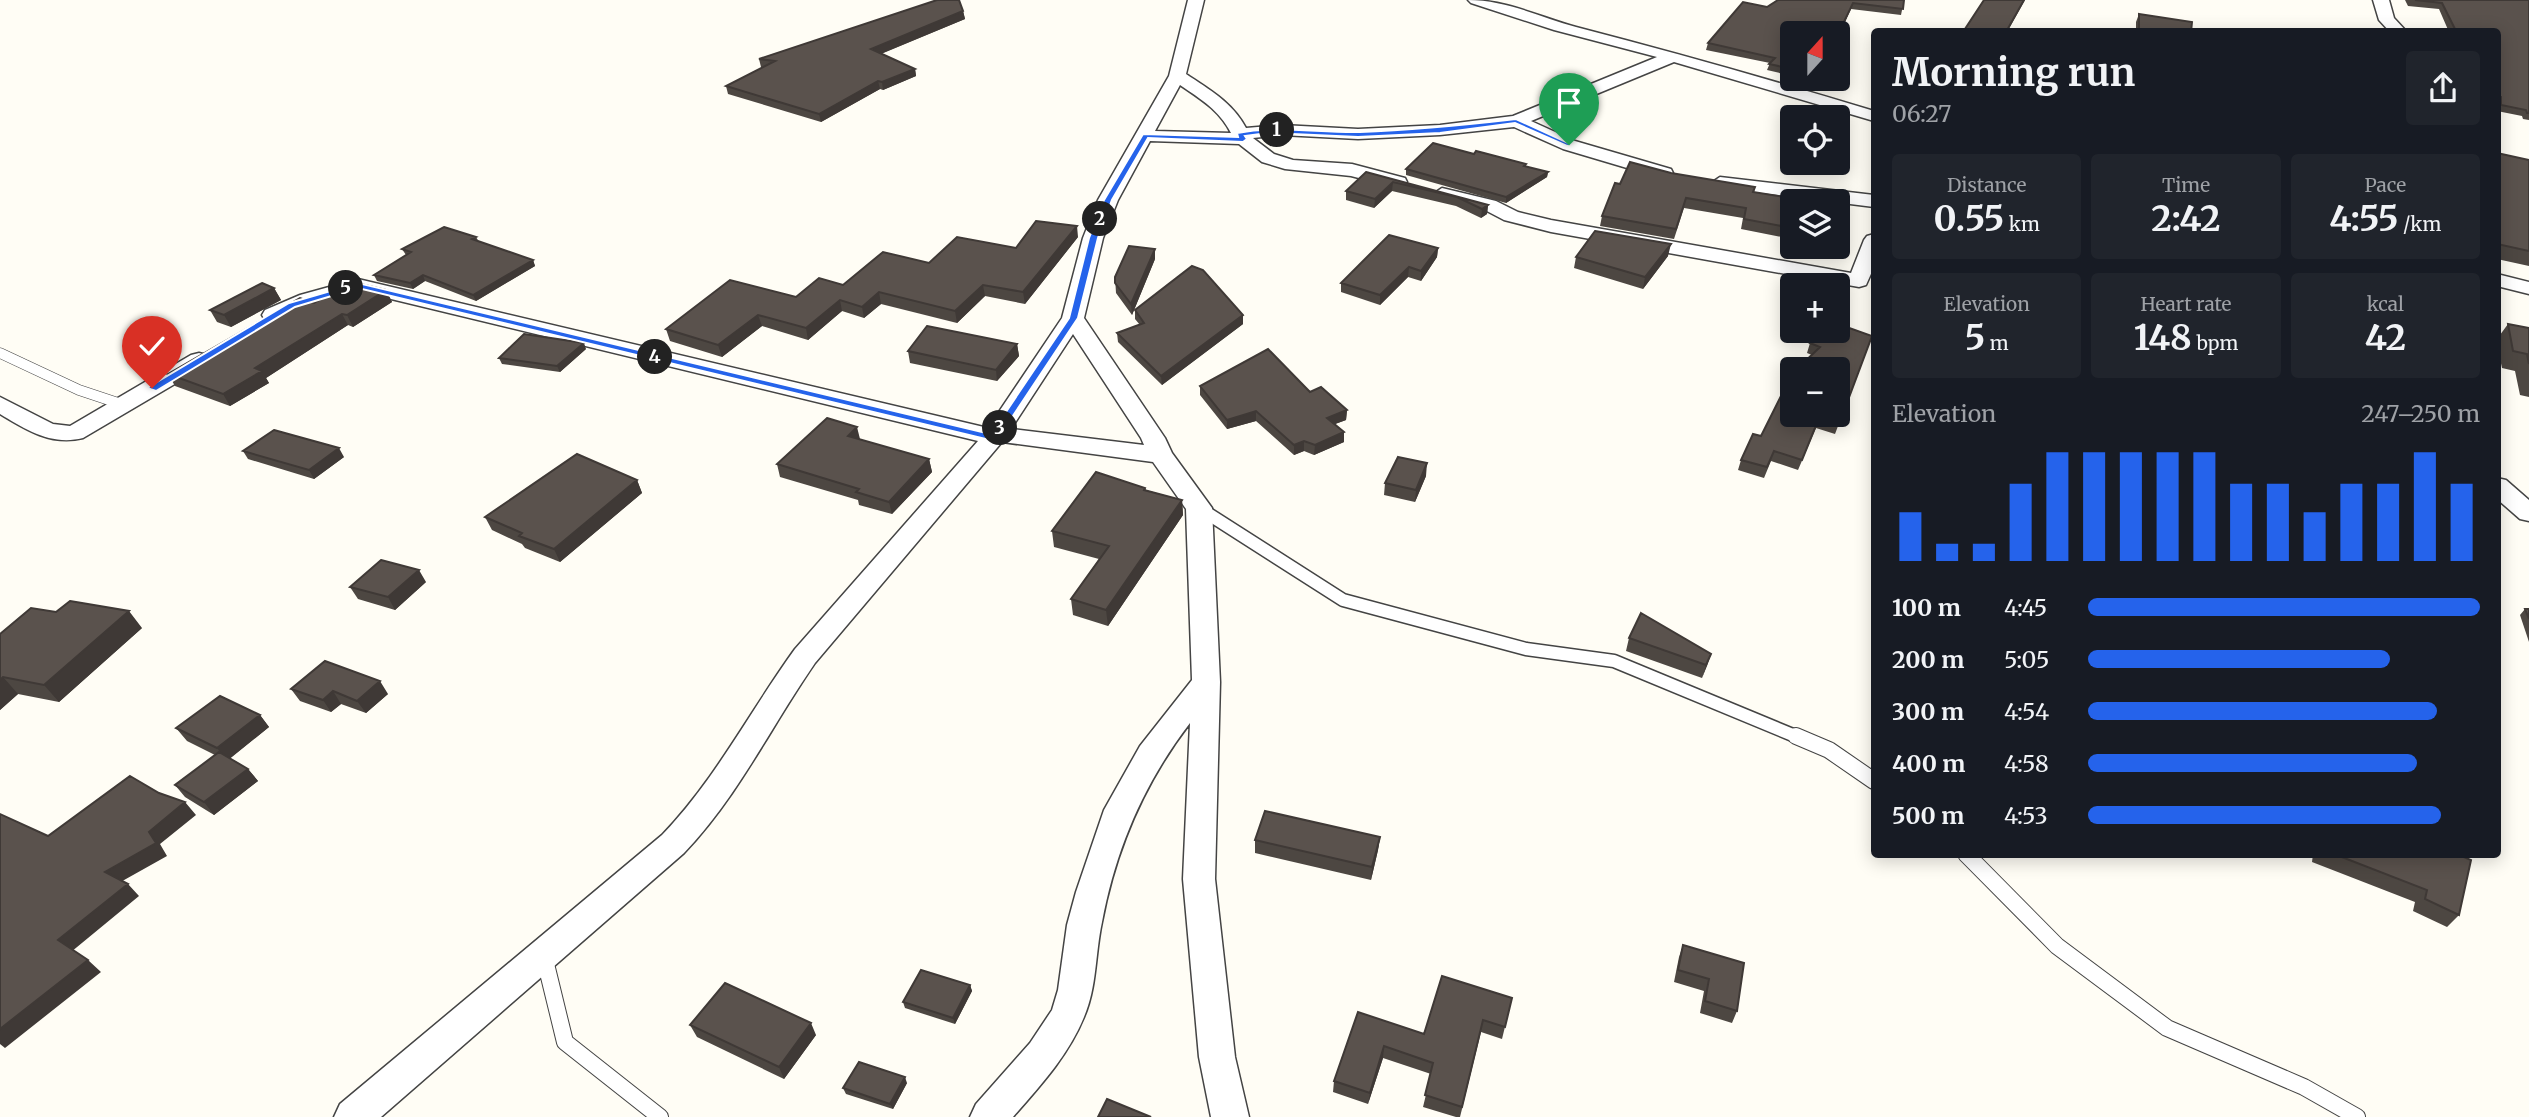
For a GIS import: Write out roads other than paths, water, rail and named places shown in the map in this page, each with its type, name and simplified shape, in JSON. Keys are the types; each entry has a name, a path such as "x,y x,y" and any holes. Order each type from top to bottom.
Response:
{"street":[{"path":"353,1117 641,874 700,816 725,783 781,690 805,656 995,436 1073,318 1093,238 1108,200 1177,76 1196,0"},
{"path":"1476,0 1560,27 1871,115"},
{"path":"2381,0 2387,20 2395,28"},
{"path":"1146,136 1241,137 1282,130 1358,134 1440,130 1516,121 1672,57"},
{"path":"1177,76 1219,103 1230,114 1241,137 1268,158 1284,164 1352,170 1489,205 1511,216 1551,226 1859,281 1871,248"},
{"path":"1516,121 1569,145 1639,167 1679,176"},
{"path":"1701,180 1871,201"},
{"path":"2501,281 2529,288"},
{"path":"253,327 307,299 358,285 995,436 1161,455"},
{"path":"1073,318 1153,438 1161,455 1199,508 1206,682 1199,879 1217,1057 1230,1117"},
{"path":"0,404 48,432 60,435 79,432 220,347"},
{"path":"2501,489 2529,513"},
{"path":"989,1117 1056,1037 1067,1018 1077,988 1084,920 1117,819 1150,755 1206,682"}],"lane":[{"path":"0,353 79,390 124,405"},
{"path":"1199,508 1343,600 1526,649 1614,662 1829,750 1871,779"},
{"path":"1970,858 2057,946 2166,1028 2304,1087 2357,1117"},
{"path":"544,956 565,1042 660,1117"}]}
